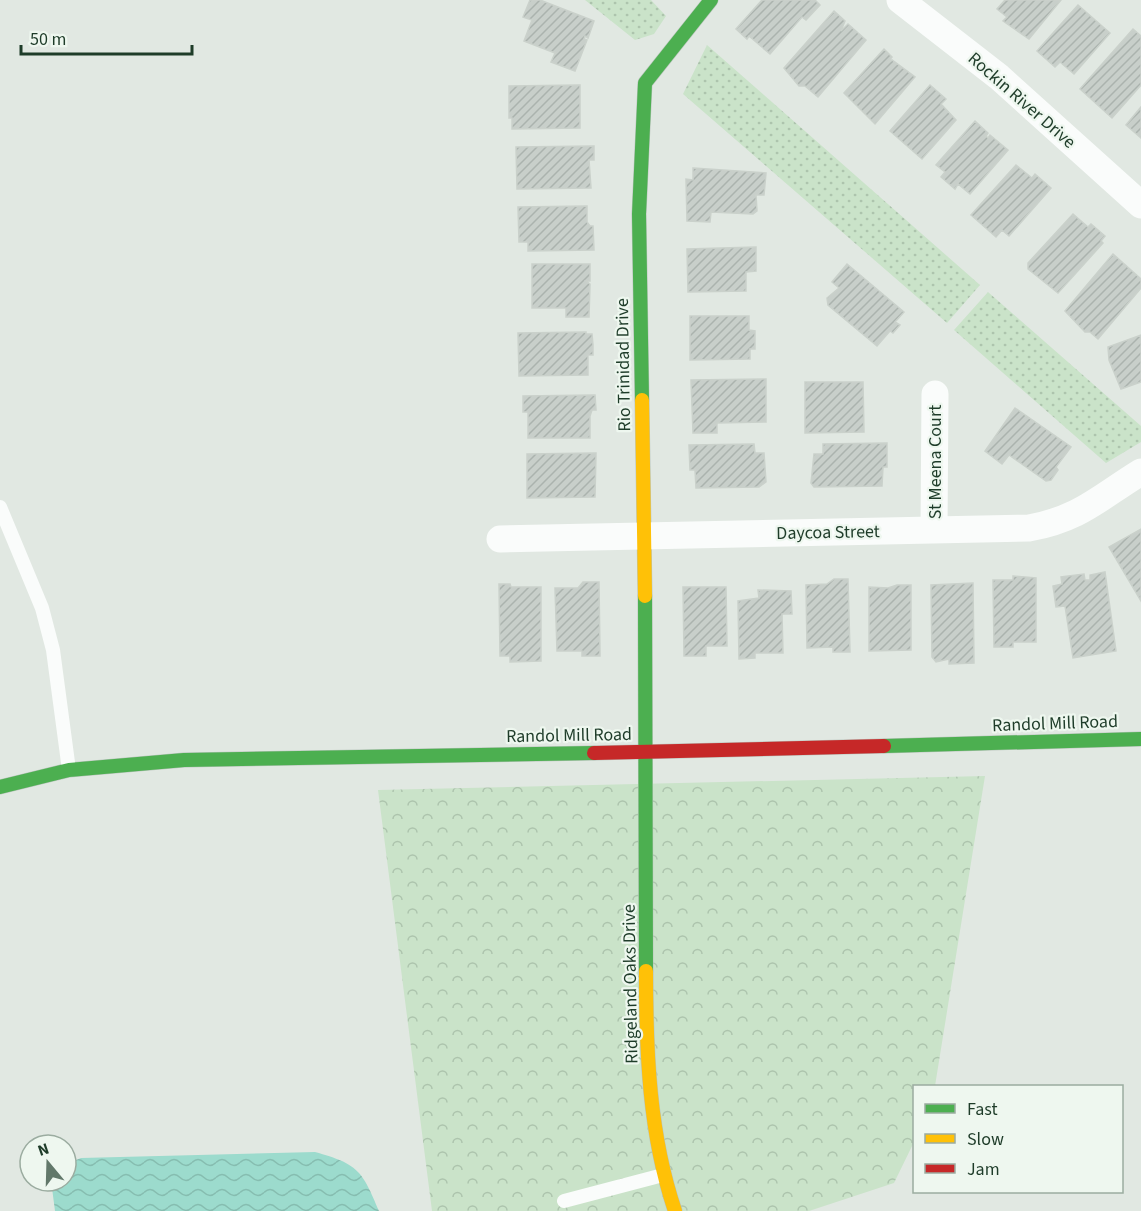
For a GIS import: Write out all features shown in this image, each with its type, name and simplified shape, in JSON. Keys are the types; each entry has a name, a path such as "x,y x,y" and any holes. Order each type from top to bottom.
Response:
{"street":[{"name":"Rio Trinidad Drive","path":"647,752 639,214 645,83 711,0"},
{"name":"Rockin River Drive","path":"900,0 999,77 1141,205"},
{"name":"St Meena Court","path":"934,530 935,394"},
{"name":"Daycoa Street","path":"500,539 1029,528 1054,524 1080,513 1141,472"},
{"name":"Randol Mill Road","path":"0,787 69,770 184,760 647,752 1141,739"},
{"name":"Ridgeland Oaks Drive","path":"647,752 646,988 652,1119 663,1175 675,1211"}],"lane":[{"path":"0,507 18,546 53,650 69,770"},
{"path":"564,1201 663,1175"}],"green space":[{"path":"585,0 651,0 666,16 654,34 635,40"},
{"path":"707,45 980,285 947,323 683,94"},
{"path":"988,292 1141,426 1141,442 1106,463 954,330"},
{"path":"985,776 935,1085 913,1085 913,1144 894,1183 809,1211 432,1211 378,790"}],"water":[{"path":"315,1152 350,1165 357,1171 368,1186 379,1211 55,1211 53,1193 78,1193 78,1159"}],"building":[{"path":"530,0 540,0 594,21 588,38 585,36 584,39 587,40 575,71 551,62 555,53 524,41 532,20 523,17"},
{"path":"762,0 815,0 820,5 806,20 802,17 770,54 749,36 747,39 736,29"},
{"path":"1005,0 1061,0 1029,39 1003,21 1007,17 997,9"},
{"path":"1078,5 1110,33 1074,74 1060,62 1055,67 1037,51"},
{"path":"834,11 845,21 841,31 848,24 866,40 818,97 805,86 799,86 784,68"},
{"path":"1133,29 1141,36 1141,85 1112,118 1080,89"},
{"path":"884,49 892,57 887,63 892,60 915,77 875,124 844,93"},
{"path":"580,85 580,128 512,129 512,118 509,118 509,86"},
{"path":"930,85 946,99 941,104 956,120 922,159 890,131"},
{"path":"1141,107 1141,138 1126,125"},
{"path":"975,121 988,133 986,136 988,138 990,135 1008,150 970,194 958,184 955,189 941,177 945,172 936,165"},
{"path":"594,146 594,160 589,160 591,188 517,189 516,147"},
{"path":"1016,165 1032,178 1035,174 1051,188 1009,236 1002,230 996,237 971,215"},
{"path":"693,168 766,173 764,195 756,195 757,211 753,214 711,212 710,222 687,221 686,179 693,180"},
{"path":"587,206 587,222 593,226 594,250 528,251 528,242 519,242 518,207"},
{"path":"1073,214 1088,227 1091,224 1105,236 1101,241 1103,243 1058,293 1028,269 1028,263"},
{"path":"756,247 756,271 746,272 746,291 688,292 687,249"},
{"path":"1113,254 1141,279 1141,288 1098,339 1090,332 1085,332 1065,311"},
{"path":"532,264 590,264 590,281 586,281 590,284 589,317 566,317 566,308 532,308"},
{"path":"847,264 904,312 895,322 900,325 893,333 890,331 877,346 828,305 827,298 839,288 832,282"},
{"path":"690,316 749,316 749,330 755,331 755,349 750,349 750,359 690,360"},
{"path":"586,332 586,334 592,334 593,345 593,355 588,355 588,375 519,376 518,333"},
{"path":"1141,335 1141,382 1121,389 1109,360 1108,347"},
{"path":"766,379 766,422 717,423 717,433 693,433 691,380"},
{"path":"805,382 863,382 864,432 805,433"},
{"path":"595,395 596,410 592,410 590,416 590,438 528,438 528,412 523,412 523,396"},
{"path":"1015,408 1071,447 1056,467 1058,470 1051,480 1046,481 1009,455 1002,464 985,451"},
{"path":"887,443 887,467 883,467 882,486 814,487 811,483 814,454 823,454 823,444"},
{"path":"754,444 755,453 764,453 766,482 759,487 696,488 695,470 690,470 689,445"},
{"path":"596,453 595,497 527,498 527,454"},
{"path":"1141,529 1141,601 1109,547"},
{"path":"1105,572 1116,651 1073,658 1065,606 1056,607 1053,586 1062,584 1061,577 1084,574 1085,580 1090,580 1090,575"},
{"path":"1013,576 1036,578 1036,642 1013,642 1013,647 994,647 993,580 1013,580"},
{"path":"834,579 848,579 850,652 833,652 833,647 807,648 806,585 827,584"},
{"path":"583,582 599,582 600,656 582,656 582,651 557,651 555,588 578,588"},
{"path":"973,583 974,663 949,664 949,659 936,662 932,657 931,585"},
{"path":"499,584 510,584 511,587 541,587 541,661 510,662 510,656 500,656"},
{"path":"897,585 911,585 911,650 869,651 869,587 888,588"},
{"path":"683,587 726,587 727,646 706,646 706,656 684,656"},
{"path":"758,590 791,591 792,614 782,614 783,653 755,653 755,658 739,659 738,601 759,598"}],"traffic: fast":[{"path":"642,400 639,214 645,83 711,0"},
{"path":"645,596 646,971"},
{"path":"884,746 1141,739"},
{"path":"0,787 69,770 184,760 594,753"}],"traffic: slow":[{"path":"642,400 645,596"},
{"path":"646,971 648,1062 654,1123 666,1182 675,1211"}],"traffic: jam":[{"path":"594,753 884,746"}]}
